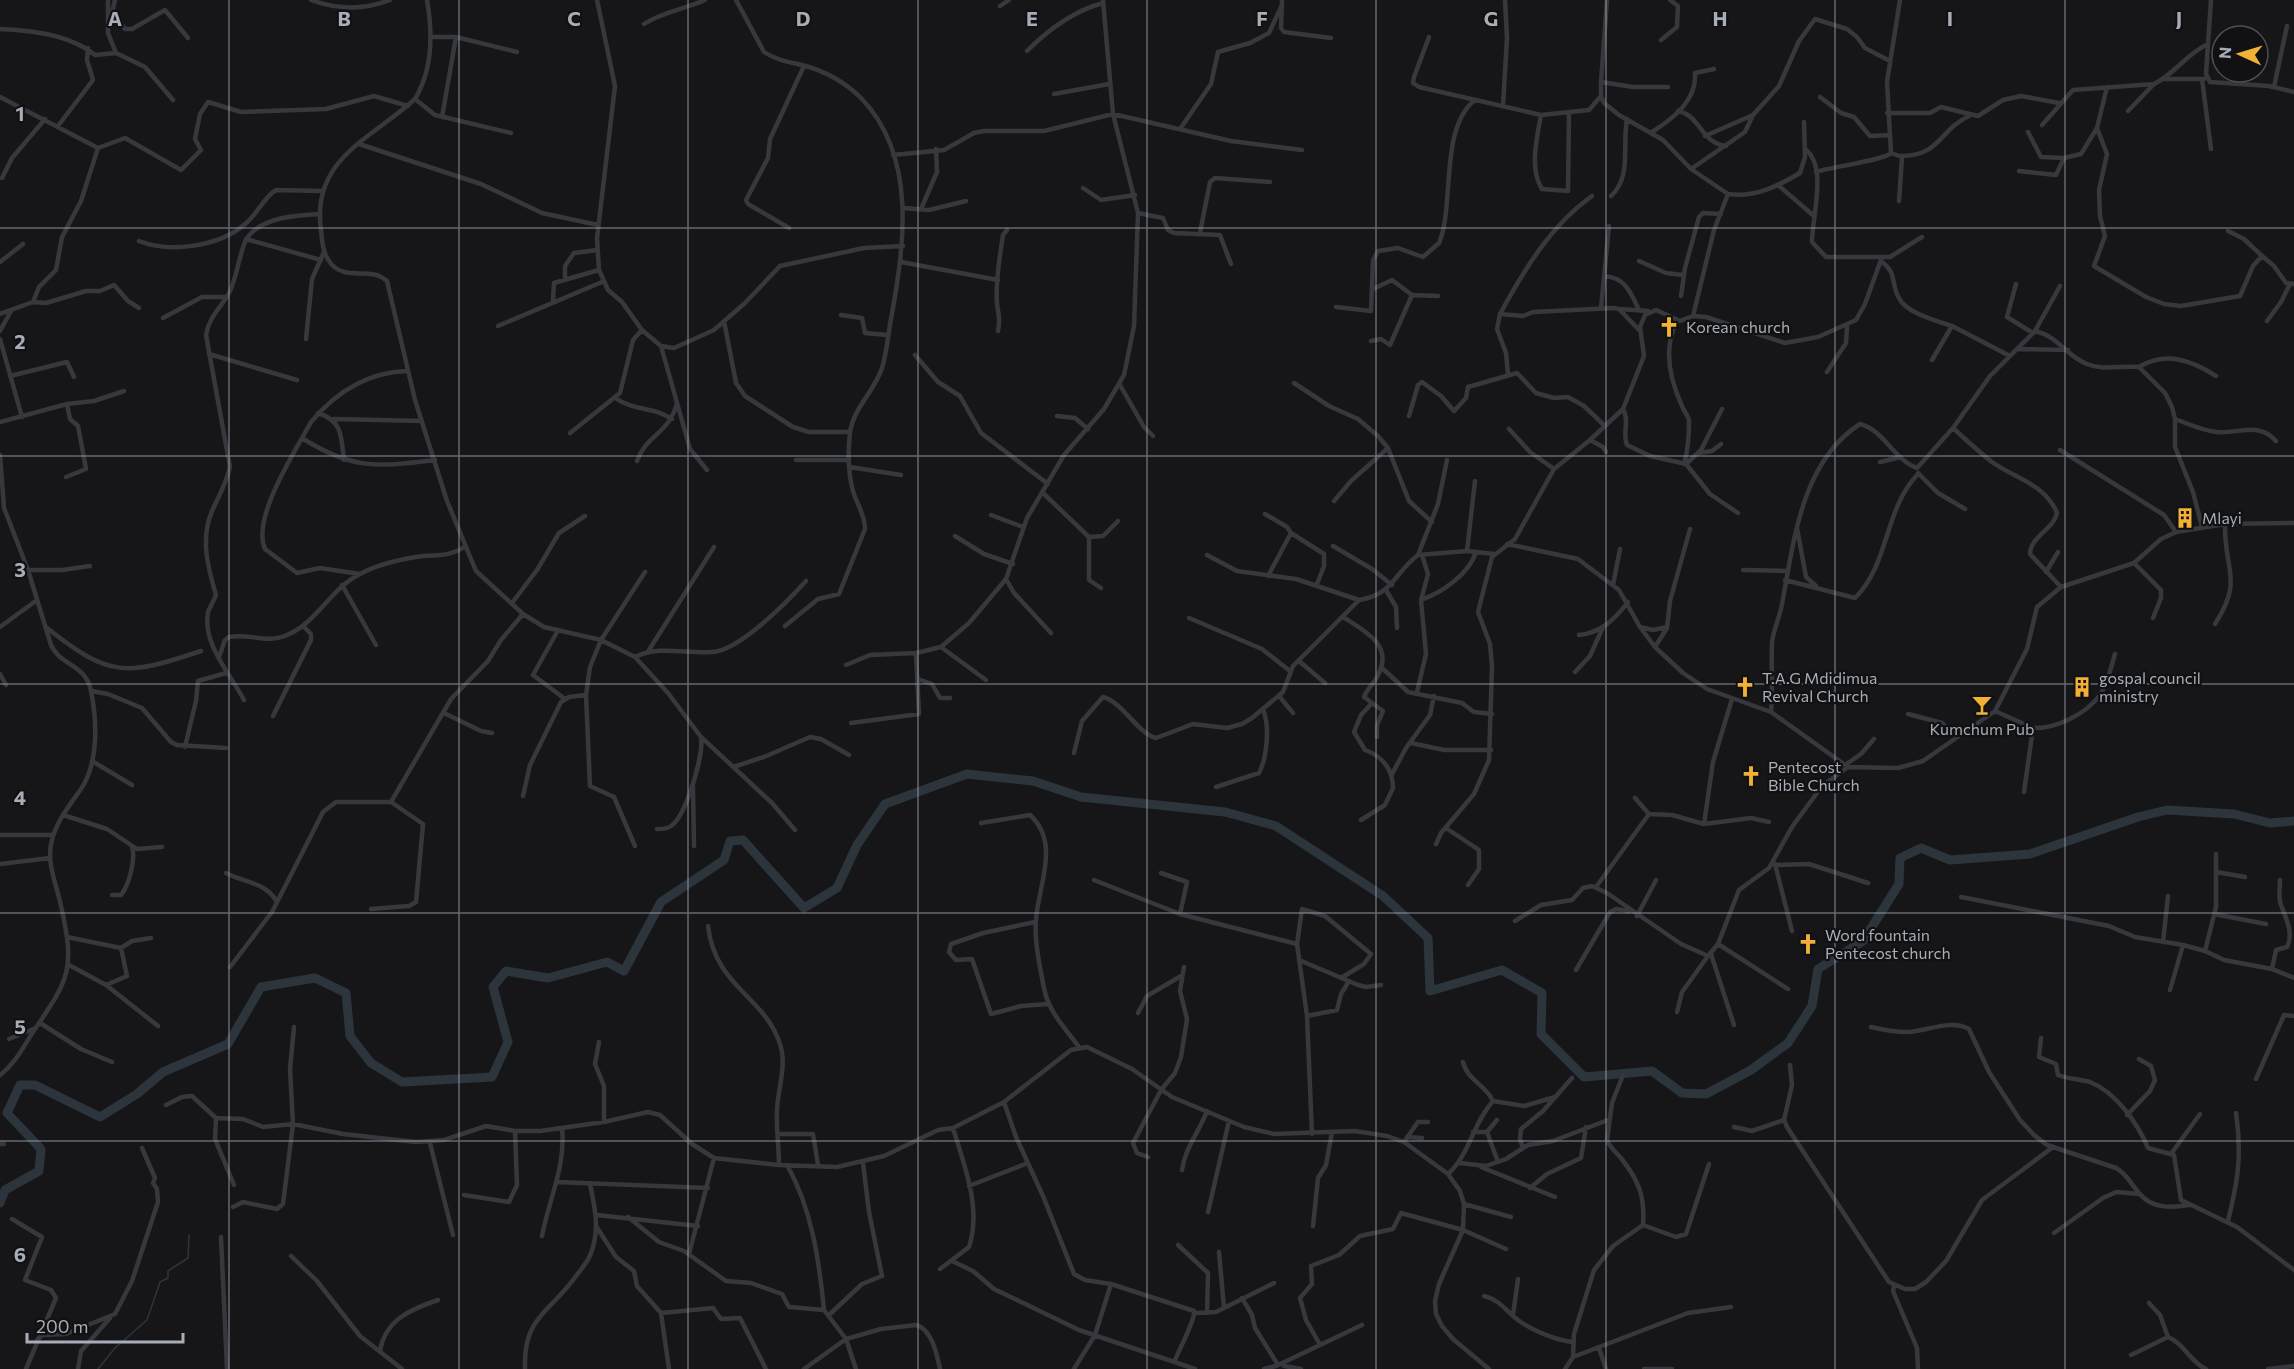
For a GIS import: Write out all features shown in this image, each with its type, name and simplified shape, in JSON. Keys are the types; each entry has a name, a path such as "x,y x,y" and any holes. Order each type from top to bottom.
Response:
{"street":[{"path":"108,0 108,33 116,53"},
{"path":"115,0 112,13 125,29 132,29 165,10 188,38"},
{"path":"311,0 340,8 358,8 390,0"},
{"path":"306,339 312,279 324,252 320,214 322,191 329,174 359,144 415,99 427,74 431,37 427,0"},
{"path":"597,0 615,86 598,225 599,270 602,282 642,330 661,346 670,348 683,345 714,330 780,266 864,248 903,246"},
{"path":"644,24 656,16 681,11 705,0"},
{"path":"736,0 764,52 771,57 804,66 842,82 860,97 877,119 893,155 903,208 901,261 881,371 857,410 850,432 849,460 853,491 865,520 865,529 844,586 836,596 818,598 785,626"},
{"path":"1000,6 1009,0"},
{"path":"1503,105 1507,38 1505,0"},
{"path":"1429,37 1414,77 1415,86 1541,115 1569,114 1589,110 1600,96 1607,0"},
{"path":"1661,40 1677,27 1678,6 1670,0"},
{"path":"1891,153 1887,113 1890,61 1900,0"},
{"path":"2211,0 2204,79 2211,149"},
{"path":"846,665 870,655 916,653 941,647 969,623 1006,579 1013,564 1023,527 1064,455 1088,429 1120,385 1134,326 1138,213 1113,114 1103,2 1051,28 1027,51"},
{"path":"1282,3 1281,28 1284,32 1331,38"},
{"path":"1180,129 1211,84 1218,52 1250,43 1269,33 1282,3"},
{"path":"1691,169 1742,136 1753,115 1776,92 1798,40 1815,19 1847,29 1865,48 1890,61"},
{"path":"2274,87 2287,26"},
{"path":"0,29 29,31 80,43 95,55 116,53 145,67 173,100"},
{"path":"431,37 456,37 517,52"},
{"path":"442,117 456,37"},
{"path":"2042,125 2066,95 2079,87 2154,84 2165,79 2187,56 2208,44"},
{"path":"58,126 93,80 87,60 88,48"},
{"path":"789,228 748,204 746,200 768,158 770,139 804,66"},
{"path":"1652,132 1678,111 1695,90 1695,73 1714,69"},
{"path":"2165,79 2204,79 2223,84 2274,87 2294,92"},
{"path":"1601,82 1668,87"},
{"path":"1054,94 1109,84"},
{"path":"2128,111 2154,84"},
{"path":"2028,132 2041,157 2064,158 2081,154 2097,128 2107,87"},
{"path":"0,97 98,148 125,138 181,170 201,150 195,139 200,114 208,102 241,112 319,110 374,96 408,106"},
{"path":"1600,96 1609,108 1652,132 1691,169 1728,194 1759,193 1779,186 1800,173 1805,148 1804,122"},
{"path":"1887,113 1924,113 1941,107 1978,116 2003,100 2021,96 2059,103"},
{"path":"1820,97 1841,113 1854,117 1870,136 1890,135"},
{"path":"415,99 435,115 511,133"},
{"path":"1336,308 1369,312 1373,307 1373,260 1378,251 1398,248 1422,257 1439,243 1455,137 1466,110 1475,100"},
{"path":"1678,111 1690,115 1705,136 1715,143 1726,146"},
{"path":"893,155 936,149 945,150 974,133 984,130 1044,131 1113,114 1231,141 1302,150"},
{"path":"1541,115 1536,152 1537,179 1542,189 1568,191 1569,114"},
{"path":"1705,136 1753,115"},
{"path":"1816,172 1848,163 1881,159 1891,153 1915,156 1928,151 1957,123 1971,116"},
{"path":"2,178 12,158 45,119"},
{"path":"1611,196 1624,179 1623,146 1627,119"},
{"path":"2097,128 2107,154 2099,190 2105,242 2094,264 2101,271 2156,302 2181,306 2240,296 2253,266 2262,256"},
{"path":"359,144 481,184 542,213 598,225"},
{"path":"33,302 39,287 56,270 62,237 81,201 98,148"},
{"path":"1805,148 1815,159 1816,172 1812,242 1826,257 1881,259 1896,255 1922,237"},
{"path":"921,209 937,172 936,149"},
{"path":"1899,201 1901,156"},
{"path":"2019,171 2056,175 2064,158"},
{"path":"1200,233 1210,182 1215,178 1270,182"},
{"path":"1779,186 1814,216"},
{"path":"1083,188 1101,200 1135,195"},
{"path":"139,242 154,247 169,248 214,240 244,226 276,190 322,191"},
{"path":"1500,314 1522,316 1533,312 1601,308 1660,312 1677,321 1687,321 1693,315 1714,230 1728,194"},
{"path":"1509,374 1506,353 1497,329 1500,314 1553,230 1568,214 1592,196"},
{"path":"903,208 939,208 966,201"},
{"path":"1138,213 1163,218 1168,230 1174,233 1220,235 1231,264"},
{"path":"1681,296 1683,275 1699,217 1703,213 1721,214"},
{"path":"244,700 219,658 209,626 208,613 216,595 206,567 208,524 226,485 230,467 206,345 208,324 227,297 240,266 246,239 258,229 284,218 320,214"},
{"path":"1601,308 1609,226"},
{"path":"998,331 1001,313 997,303 998,280 1003,236 1007,230"},
{"path":"2228,231 2244,239 2292,284 2267,321"},
{"path":"246,239 321,260"},
{"path":"0,262 23,244"},
{"path":"565,279 565,266 574,253 597,250"},
{"path":"324,252 333,266 342,271 375,273 387,281 422,421 464,547 480,578 523,614 543,627 557,632 601,639 635,657 668,693 701,737 783,815 795,830"},
{"path":"1881,259 1893,274 1898,295 1905,306 1952,326 2010,356"},
{"path":"1693,315 1706,317 1785,343 1800,342 1846,326 1861,313 1881,259"},
{"path":"901,261 998,280"},
{"path":"1639,261 1666,273 1683,275"},
{"path":"553,301 553,284 599,270"},
{"path":"1604,276 1614,276 1622,281 1639,310"},
{"path":"1373,289 1392,280 1412,295 1438,296"},
{"path":"498,326 602,282"},
{"path":"2016,284 2007,317 2034,332 2050,336 2089,366 2139,367 2157,359 2180,358 2216,376"},
{"path":"0,314 33,302 46,303 86,291 100,291 114,285 139,308"},
{"path":"1785,580 1816,586 1851,599 1858,595 1883,549 1898,501 1917,471 1953,428 1982,385 2034,332 2060,286"},
{"path":"1371,341 1379,338 1390,345 1412,295"},
{"path":"162,318 202,297 227,297"},
{"path":"1619,309 1641,332"},
{"path":"0,330 11,311"},
{"path":"1436,844 1474,794 1491,750 1491,652 1478,612 1494,555 1515,539 1554,469 1623,409 1644,356 1642,320 1648,311"},
{"path":"841,315 862,318 865,333 887,335"},
{"path":"724,321 738,390 793,427 809,432 850,432"},
{"path":"1677,321 1671,337 1668,359 1682,405 1690,422 1685,464"},
{"path":"1827,372 1846,342 1846,326"},
{"path":"1932,360 1952,326"},
{"path":"570,433 615,398 623,386 633,340 642,330"},
{"path":"0,339 22,417"},
{"path":"661,346 690,449 707,470"},
{"path":"2017,349 2068,350"},
{"path":"209,354 297,380"},
{"path":"915,355 938,382 960,396 981,433 1048,484"},
{"path":"10,376 67,362 74,377"},
{"path":"2139,367 2165,393 2175,419 2173,442 2193,492 2202,527"},
{"path":"360,573 320,568 297,573 265,549 262,543 270,498 318,413 358,382 386,372 408,371"},
{"path":"1409,416 1418,385 1422,382 1441,396 1454,411 1466,398 1468,387 1509,374 1520,374 1525,384 1536,393 1554,398 1568,397 1605,426"},
{"path":"1294,382 1329,406 1358,418 1388,448 1409,501 1432,522"},
{"path":"1120,385 1144,427 1153,436"},
{"path":"0,422 67,404 94,401 124,391"},
{"path":"615,398 632,408 658,411 672,419"},
{"path":"637,461 642,448 672,419 678,400"},
{"path":"66,477 86,469 78,426 70,419 67,404"},
{"path":"1623,409 1627,417 1625,437 1627,446 1650,456 1685,464 1710,494 1738,513"},
{"path":"1685,464 1698,453 1722,409"},
{"path":"318,413 334,419 422,421"},
{"path":"1057,416 1075,418 1088,429"},
{"path":"334,419 340,434 344,460"},
{"path":"2175,419 2216,432 2256,428 2268,432 2276,441"},
{"path":"1771,712 1772,642 1797,525 1821,465 1839,442 1860,424 1871,429 1938,493 1965,509"},
{"path":"1953,428 1994,463 2037,486 2049,499 2057,511 2056,518 2030,551 2061,587"},
{"path":"1509,429 1530,452 1554,469"},
{"path":"302,438 330,456 344,460 391,465 435,460"},
{"path":"1590,440 1603,447 1606,452"},
{"path":"1698,453 1712,451 1721,444"},
{"path":"1334,501 1350,481 1388,448"},
{"path":"2060,450 2164,515 2176,532"},
{"path":"0,455 1,498 28,570 53,650 78,668 87,680 91,691 96,728 92,760 84,784 63,815 53,835 50,858 67,937 69,965 62,988 17,1058 0,1075"},
{"path":"1880,462 1901,457"},
{"path":"796,460 849,460"},
{"path":"1207,555 1237,571 1317,584 1359,600 1371,598 1386,591 1420,555 1432,522 1447,460"},
{"path":"850,467 901,476"},
{"path":"1467,551 1475,481"},
{"path":"1043,493 1089,537 1097,539 1103,536 1118,521"},
{"path":"1265,514 1324,554 1324,566 1317,584"},
{"path":"991,515 1023,527"},
{"path":"512,603 537,570 559,533 585,516"},
{"path":"1507,544 1570,556 1613,585 1628,602 1640,627 1655,647 1707,689 1771,712 1847,766 1898,768 1913,766 1995,711 2026,649 2037,607 2061,587 2134,563 2161,539 2176,532 2225,524 2294,523"},
{"path":"2215,624 2226,608 2232,588 2225,524"},
{"path":"1797,525 1806,577 1816,586"},
{"path":"1655,647 1667,627 1670,601 1690,529"},
{"path":"1268,576 1291,533"},
{"path":"955,536 984,555 1013,564"},
{"path":"1089,537 1089,580 1101,588"},
{"path":"1333,546 1372,569 1392,585"},
{"path":"219,658 225,640 229,637 270,640 289,635 311,621 342,585 360,573 415,557 450,556 464,547"},
{"path":"649,650 714,548"},
{"path":"1613,585 1620,549"},
{"path":"1420,555 1467,551 1494,555"},
{"path":"1421,600 1438,594 1465,571 1473,561 1476,552"},
{"path":"2046,572 2058,552"},
{"path":"1417,692 1426,654 1421,600 1428,574 1420,555"},
{"path":"2134,563 2161,590 2161,598 2153,618"},
{"path":"28,570 63,570 90,566"},
{"path":"1743,570 1786,571"},
{"path":"635,846 614,797 590,786 586,695 590,667 601,639 645,572"},
{"path":"1006,579 1014,593 1051,633"},
{"path":"635,657 649,650 712,652 725,650 738,644 748,632 778,611 806,581"},
{"path":"342,585 376,645"},
{"path":"1386,591 1396,607 1397,628"},
{"path":"0,627 37,600"},
{"path":"1074,753 1082,721 1103,697 1133,719 1146,734 1156,738 1193,724 1235,727 1263,710 1283,692 1290,672 1299,661 1359,600"},
{"path":"1579,635 1603,627 1614,619 1628,602"},
{"path":"391,802 454,695 488,661 501,639 523,614"},
{"path":"1343,617 1377,639 1382,652 1382,668 1365,693 1366,699 1383,711 1377,725 1377,737"},
{"path":"1189,618 1262,649 1290,672"},
{"path":"273,716 311,640 311,634 303,626"},
{"path":"1575,672 1594,650 1603,627"},
{"path":"1640,627 1653,630 1667,627"},
{"path":"47,628 81,655 118,668 136,669 161,664 201,651"},
{"path":"557,632 533,675 565,699"},
{"path":"941,647 986,680"},
{"path":"851,723 919,714 916,653"},
{"path":"1995,711 2033,728 2065,721 2094,702 2107,680 2115,654"},
{"path":"1299,661 1325,683"},
{"path":"1382,668 1408,692 1462,702 1474,712 1492,714"},
{"path":"185,747 196,701 198,681 226,672"},
{"path":"0,674 6,684"},
{"path":"918,679 932,684 940,698 950,698"},
{"path":"91,691 108,694 142,708 171,742 185,747 226,748"},
{"path":"523,796 531,765 552,717 565,699 586,695"},
{"path":"1279,696 1293,713"},
{"path":"1391,776 1430,715 1434,696"},
{"path":"1704,824 1713,762 1732,699"},
{"path":"1361,820 1385,805 1393,788 1384,760 1375,752 1365,750 1354,732 1361,715 1372,703"},
{"path":"1216,787 1259,773 1265,745 1266,719 1263,710"},
{"path":"444,713 492,734"},
{"path":"1908,714 1942,723 1957,736"},
{"path":"2024,792 2033,728"},
{"path":"657,829 671,826 680,817 693,787 702,744 701,737"},
{"path":"733,767 764,757 810,737 834,745 849,755"},
{"path":"1677,1012 1682,992 1718,944 1735,897 1743,886 1775,863 1792,826 1822,786 1861,754 1874,739"},
{"path":"1411,743 1444,750 1491,750"},
{"path":"92,760 132,785"},
{"path":"693,787 694,846"},
{"path":"1635,798 1649,814 1672,815 1704,824 1751,818 1769,822"},
{"path":"230,966 266,922 330,804 336,801 391,802 423,824 416,902 409,906 371,909"},
{"path":"1596,887 1649,814"},
{"path":"63,815 107,829 132,847 147,850 162,847"},
{"path":"981,823 1033,816 1045,844 1046,854 1035,922 1048,1004 1079,1047"},
{"path":"1446,828 1479,850 1479,869 1468,885"},
{"path":"0,836 53,835"},
{"path":"112,896 121,895 126,887 134,855 132,847"},
{"path":"2205,951 2214,914 2216,854"},
{"path":"0,864 50,858"},
{"path":"1775,863 1809,864 1868,883"},
{"path":"1775,863 1792,931"},
{"path":"2216,872 2245,877"},
{"path":"226,873 241,881 263,886 277,902"},
{"path":"1161,873 1187,882 1180,914"},
{"path":"1094,880 1180,914 1297,944"},
{"path":"1637,916 1656,880"},
{"path":"2272,969 2276,950 2288,948 2290,941 2288,918 2280,899 2280,880"},
{"path":"1515,921 1541,905 1572,900 1585,886 1596,887 1681,944 1709,955 1734,1025"},
{"path":"2163,942 2168,896"},
{"path":"1961,897 2102,924 2135,937 2183,945 2205,951 2224,960 2272,969 2294,978"},
{"path":"1312,1134 1313,1096 1307,1016 1297,944 1302,909 1331,921 1371,954 1364,964 1341,978"},
{"path":"1576,970 1610,912 1616,909 1630,911"},
{"path":"2214,914 2266,924"},
{"path":"1035,922 983,933 951,944 949,952 956,960 972,959 991,1014 1021,1006 1048,1004"},
{"path":"708,926 711,948 724,970 737,989 767,1020 779,1041 783,1066 777,1109 779,1165"},
{"path":"67,937 121,948 132,941 151,938"},
{"path":"1718,944 1788,989"},
{"path":"2170,990 2183,945"},
{"path":"106,985 127,976 128,971 121,948"},
{"path":"1299,960 1365,987 1381,985"},
{"path":"69,965 106,985 158,1026"},
{"path":"1148,1157 1137,1153 1133,1143 1161,1090 1175,1073 1181,1057 1187,1019 1182,1000 1181,976 1184,967"},
{"path":"1138,1013 1149,993 1181,976"},
{"path":"1307,1016 1337,1010 1341,994 1349,981"},
{"path":"2256,1079 2284,1015 2294,1016"},
{"path":"40,1023 81,1049 112,1062"},
{"path":"1871,1027 1910,1032 1952,1026 1969,1029 1982,1059 2020,1120 2041,1142 2116,1168 2127,1175 2139,1194"},
{"path":"234,1207 243,1202 271,1209 281,1207 293,1124 290,1069 294,1027"},
{"path":"9,1039 36,1028"},
{"path":"2041,1038 2039,1057 2056,1064 2058,1075 2098,1086 2127,1115 2151,1150 2171,1154 2176,1159 2179,1198 2189,1205 2228,1221 2294,1270"},
{"path":"599,1042 595,1064 604,1086 604,1122"},
{"path":"166,1106 182,1096 192,1096 216,1118 243,1119 268,1128 293,1124 343,1134 429,1143 444,1140 478,1127 515,1131 562,1128 648,1112 655,1113 714,1158 779,1165 837,1167 863,1163 911,1144 938,1130 953,1128 1004,1102 1058,1058 1079,1047 1097,1051 1132,1069 1161,1090 1229,1121 1274,1134 1332,1132 1377,1134 1404,1142 1448,1173 1460,1191 1464,1204 1462,1230 1438,1284 1435,1301 1436,1314 1453,1339 1488,1369"},
{"path":"2127,1115 2150,1092 2155,1080 2151,1066 2139,1059"},
{"path":"1463,1062 1468,1074 1491,1095 1493,1101"},
{"path":"1790,1065 1792,1085 1784,1120 1871,1257 1894,1286 1915,1289 1926,1282 1946,1261 1982,1200 2053,1147"},
{"path":"1565,1369 1573,1357 1584,1294 1594,1270 1613,1246 1643,1225 1645,1203 1642,1194 1629,1169 1609,1146 1606,1132 1615,1091 1623,1075"},
{"path":"1523,1148 1520,1139 1521,1130 1572,1078"},
{"path":"1493,1101 1524,1106 1555,1097"},
{"path":"1448,1173 1460,1163 1473,1132 1493,1101"},
{"path":"1004,1102 1074,1274 1085,1280 1111,1284 1182,1306 1196,1313 1215,1312 1274,1283"},
{"path":"1182,1170 1184,1154 1193,1142 1207,1111"},
{"path":"2228,1221 2240,1164 2241,1147 2236,1113"},
{"path":"2171,1154 2200,1114"},
{"path":"216,1118 215,1139 234,1185"},
{"path":"1487,1132 1497,1120"},
{"path":"1481,1167 1498,1162 1534,1143 1552,1141 1608,1120"},
{"path":"1734,1127 1752,1131 1784,1120"},
{"path":"1208,1212 1229,1121"},
{"path":"1404,1142 1418,1122 1428,1122"},
{"path":"1530,1188 1547,1174 1581,1158 1586,1127"},
{"path":"542,1236 563,1156 562,1128"},
{"path":"940,1269 969,1247 972,1237 974,1208 953,1128"},
{"path":"464,1195 509,1202 517,1185 515,1131"},
{"path":"1313,1226 1318,1178 1326,1165 1332,1132"},
{"path":"1473,1132 1487,1132"},
{"path":"1487,1132 1498,1162"},
{"path":"779,1134 813,1134 818,1165"},
{"path":"1407,1137 1422,1138"},
{"path":"429,1143 453,1235"},
{"path":"78,1369 81,1351 111,1317 129,1288 158,1202 157,1189 153,1184 155,1178 142,1148"},
{"path":"689,1254 714,1158"},
{"path":"829,1315 862,1284 882,1276 867,1205 863,1163"},
{"path":"969,1186 1028,1163"},
{"path":"1460,1163 1481,1167 1556,1197"},
{"path":"1643,1225 1676,1237 1686,1234 1709,1164"},
{"path":"787,1165 804,1198 810,1229 817,1248 824,1310 846,1340 856,1369"},
{"path":"557,1182 708,1188"},
{"path":"525,1369 525,1348 531,1328 544,1310 566,1292 588,1262 597,1215 590,1184"},
{"path":"2054,1233 2103,1198 2116,1192 2139,1194 2165,1208 2189,1205"},
{"path":"1464,1204 1511,1216"},
{"path":"1319,1343 1306,1320 1300,1298 1312,1284 1313,1265 1339,1255 1360,1236 1393,1229 1401,1213 1462,1230 1506,1249"},
{"path":"597,1215 698,1226"},
{"path":"627,1217 659,1242 689,1254 731,1283 751,1283 782,1294 789,1307 824,1310"},
{"path":"12,1219 42,1236 25,1280 51,1290 56,1298 26,1369"},
{"path":"596,1226 616,1257 634,1271 637,1286 661,1313 669,1369"},
{"path":"221,1237 227,1369"},
{"path":"1178,1245 1208,1273 1206,1313"},
{"path":"1219,1252 1224,1308"},
{"path":"291,1256 317,1281 360,1336 402,1369"},
{"path":"952,1261 973,1270 994,1289 1095,1335 1175,1360 1195,1369"},
{"path":"1513,1316 1518,1279"},
{"path":"1074,1369 1095,1335 1111,1284"},
{"path":"1894,1286 1893,1291 1917,1348 1918,1369"},
{"path":"1484,1296 1497,1301 1513,1316 1546,1335 1561,1341 1574,1342"},
{"path":"1242,1298 1252,1315 1255,1328 1278,1365"},
{"path":"380,1351 384,1332 411,1310 438,1300"},
{"path":"2149,1303 2160,1316 2168,1337 2181,1345 2201,1368"},
{"path":"1573,1357 1688,1313 1731,1306"},
{"path":"661,1313 713,1308 723,1320 740,1318 766,1369"},
{"path":"1175,1360 1196,1313"},
{"path":"37,1340 42,1335 66,1334 111,1317"},
{"path":"1284,1365 1319,1343 1362,1325"},
{"path":"804,1369 846,1340 901,1326 921,1326 936,1351 940,1369"},
{"path":"2131,1354 2168,1337"},
{"path":"1599,1348 1606,1369"},
{"path":"1295,1357 1301,1369"},
{"path":"1264,1369 1278,1365 1301,1369"},
{"path":"2268,1369 2294,1366"},
{"path":"1644,1369 1672,1369"}],"waterway":[{"path":"0,1203 5,1190 39,1171 41,1149 7,1113 20,1085 35,1085 100,1117 137,1094 163,1072 228,1044 261,987 315,978 346,993 350,1036 371,1063 402,1082 492,1077 508,1042 493,987 506,971 548,978 607,962 624,971 661,902 724,860 730,841 743,840 804,908 837,888 857,845 885,804 967,774 1033,781 1081,797 1225,812 1276,826 1383,896 1428,938 1430,991 1502,970 1542,993 1541,1034 1584,1077 1652,1071 1682,1093 1706,1094 1751,1070 1788,1043 1812,1006 1818,969 1863,941 1899,884 1900,858 1921,848 1950,860 2030,854 2138,817 2167,810 2234,814 2270,823 2294,821"},
{"path":"98,1369 115,1348 147,1320 160,1282 168,1278 168,1271 188,1258 189,1235"}],"place":[{"name":"Korean church","path":"1669,327"},
{"name":"Mlayi","path":"2185,518"},
{"name":"T.A.G Mdidimua Revival Church","path":"1745,687"},
{"name":"gospal council ministry","path":"2082,687"},
{"name":"Kumchum Pub","path":"1982,705"},
{"name":"Pentecost Bible Church","path":"1751,776"},
{"name":"Word fountain Pentecost church","path":"1808,944"}]}
